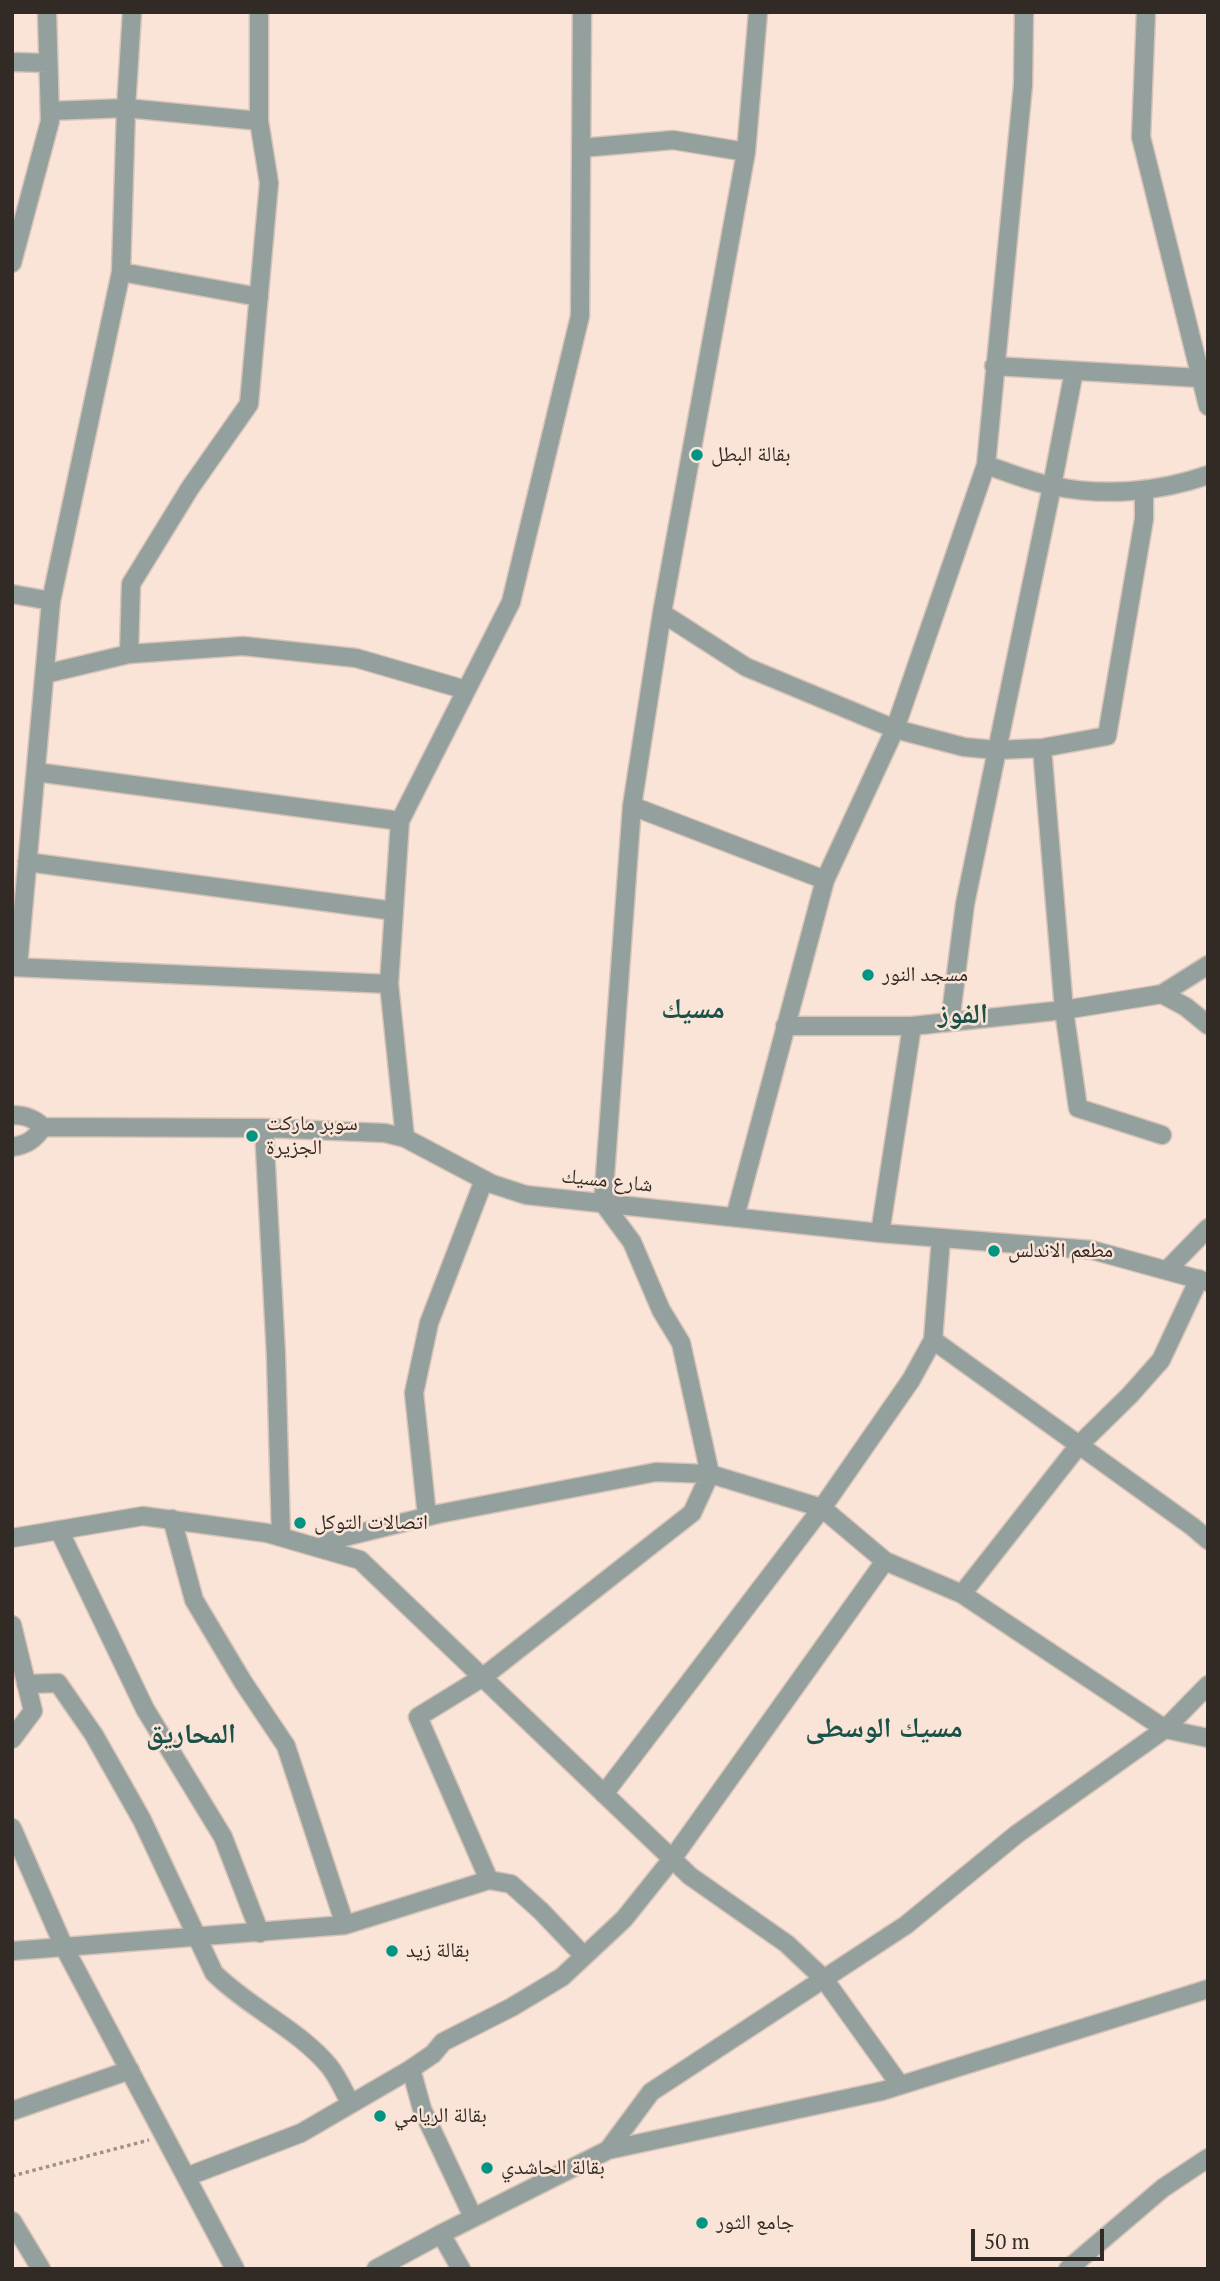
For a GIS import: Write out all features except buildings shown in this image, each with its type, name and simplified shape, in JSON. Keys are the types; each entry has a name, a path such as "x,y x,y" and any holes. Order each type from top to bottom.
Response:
{"street":[{"path":"12,263 16,231 50,121 47,12"},
{"path":"132,12 125,108 121,272 51,601 15,966 389,984"},
{"path":"129,654 131,584 190,488 249,404 269,183 259,121 259,12"},
{"path":"405,1138 389,984 400,821 511,602 580,316 582,12"},
{"path":"489,1880 418,1717 482,1677 692,1513 710,1474 681,1343 661,1310 632,1242 603,1203 632,806 662,613 746,152 758,12"},
{"path":"735,1217 825,880 895,729 986,465 1023,85 1024,12"},
{"path":"1146,12 1141,137 1208,406"},
{"path":"12,62 48,63"},
{"path":"50,111 125,108 259,121"},
{"path":"581,148 673,140 746,152"},
{"path":"121,272 259,297"},
{"path":"994,366 1200,378"},
{"path":"950,1022 965,904 1074,371"},
{"path":"986,465 1052,486 1098,492 1144,490 1208,475"},
{"path":"662,613 746,667 895,729 964,747 996,750 1042,748 1107,736 1142,532 1144,490"},
{"path":"12,594 51,601"},
{"path":"44,674 129,654 243,646 356,658 466,690"},
{"path":"1042,748 1064,1010 1078,1108 1162,1135"},
{"path":"36,772 400,821"},
{"path":"632,806 825,880"},
{"path":"27,862 394,911"},
{"path":"785,1026 912,1026 1064,1010 1162,994 1208,965"},
{"path":"1162,994 1186,1007 1208,1025"},
{"path":"880,1233 912,1026"},
{"name":"شارع مسيك","path":"12,1115 29,1117 43,1127 264,1128 385,1133 405,1138 484,1180 526,1195 880,1233 1091,1250 1203,1280"},
{"path":"12,1147 29,1142 43,1127"},
{"path":"264,1128 276,1356 281,1536"},
{"path":"427,1516 414,1393 429,1322 484,1180"},
{"path":"1168,1269 1208,1228"},
{"path":"604,1794 822,1508 911,1380 933,1339 941,1238"},
{"path":"962,1594 1079,1444 1161,1360 1203,1280"},
{"path":"933,1339 1208,1539"},
{"path":"321,1548 332,1540 427,1516 656,1472 710,1474 822,1508 885,1561 962,1594 1165,1729 1208,1738"},
{"path":"12,1538 142,1517 267,1532 360,1560 690,1876 787,1944 824,1979 900,2085"},
{"path":"172,1519 194,1600 243,1682 286,1746 345,1925"},
{"path":"59,1530 145,1709 223,1837 260,1933"},
{"path":"186,2177 301,2133 411,2070 443,2042 512,2007 562,1977 624,1919 672,1859 885,1561"},
{"path":"12,1625 33,1711 12,1739"},
{"path":"26,1684 58,1684 94,1735 142,1820 214,1973 232,1991 303,2041 330,2067 351,2104"},
{"path":"608,2150 651,2092 906,1925 1017,1835 1165,1729 1208,1685"},
{"path":"12,1828 64,1948 235,2269"},
{"path":"12,1951 345,1925 489,1880 511,1884 584,1956"},
{"path":"376,2269 608,2150 882,2091 1208,1989"},
{"path":"12,2111 130,2070"},
{"path":"411,2070 422,2109 473,2217"},
{"path":"1068,2269 1163,2188 1208,2158"},
{"path":"12,2221 41,2269"},
{"path":"440,2234 461,2269"}],"path":[{"path":"12,2176 164,2136"}],"place":[{"name":"بقالة البطل","path":"697,455"},
{"name":"مسجد النور","path":"868,975"},
{"name":"سوبر ماركت الجزيرة","path":"252,1136"},
{"name":"مطعم الاندلس","path":"994,1251"},
{"name":"اتصالات التوكل","path":"300,1523"},
{"name":"بقالة زيد","path":"392,1951"},
{"name":"بقالة الريامي","path":"380,2116"},
{"name":"بقالة الحاشدي","path":"487,2168"},
{"name":"جامع الثور","path":"702,2223"}],"district":[{"name":"مسيك","path":"693,1010"},
{"name":"الفوز","path":"963,1015"},
{"name":"مسيك الوسطى","path":"884,1729"},
{"name":"المحاريق","path":"191,1735"}]}
